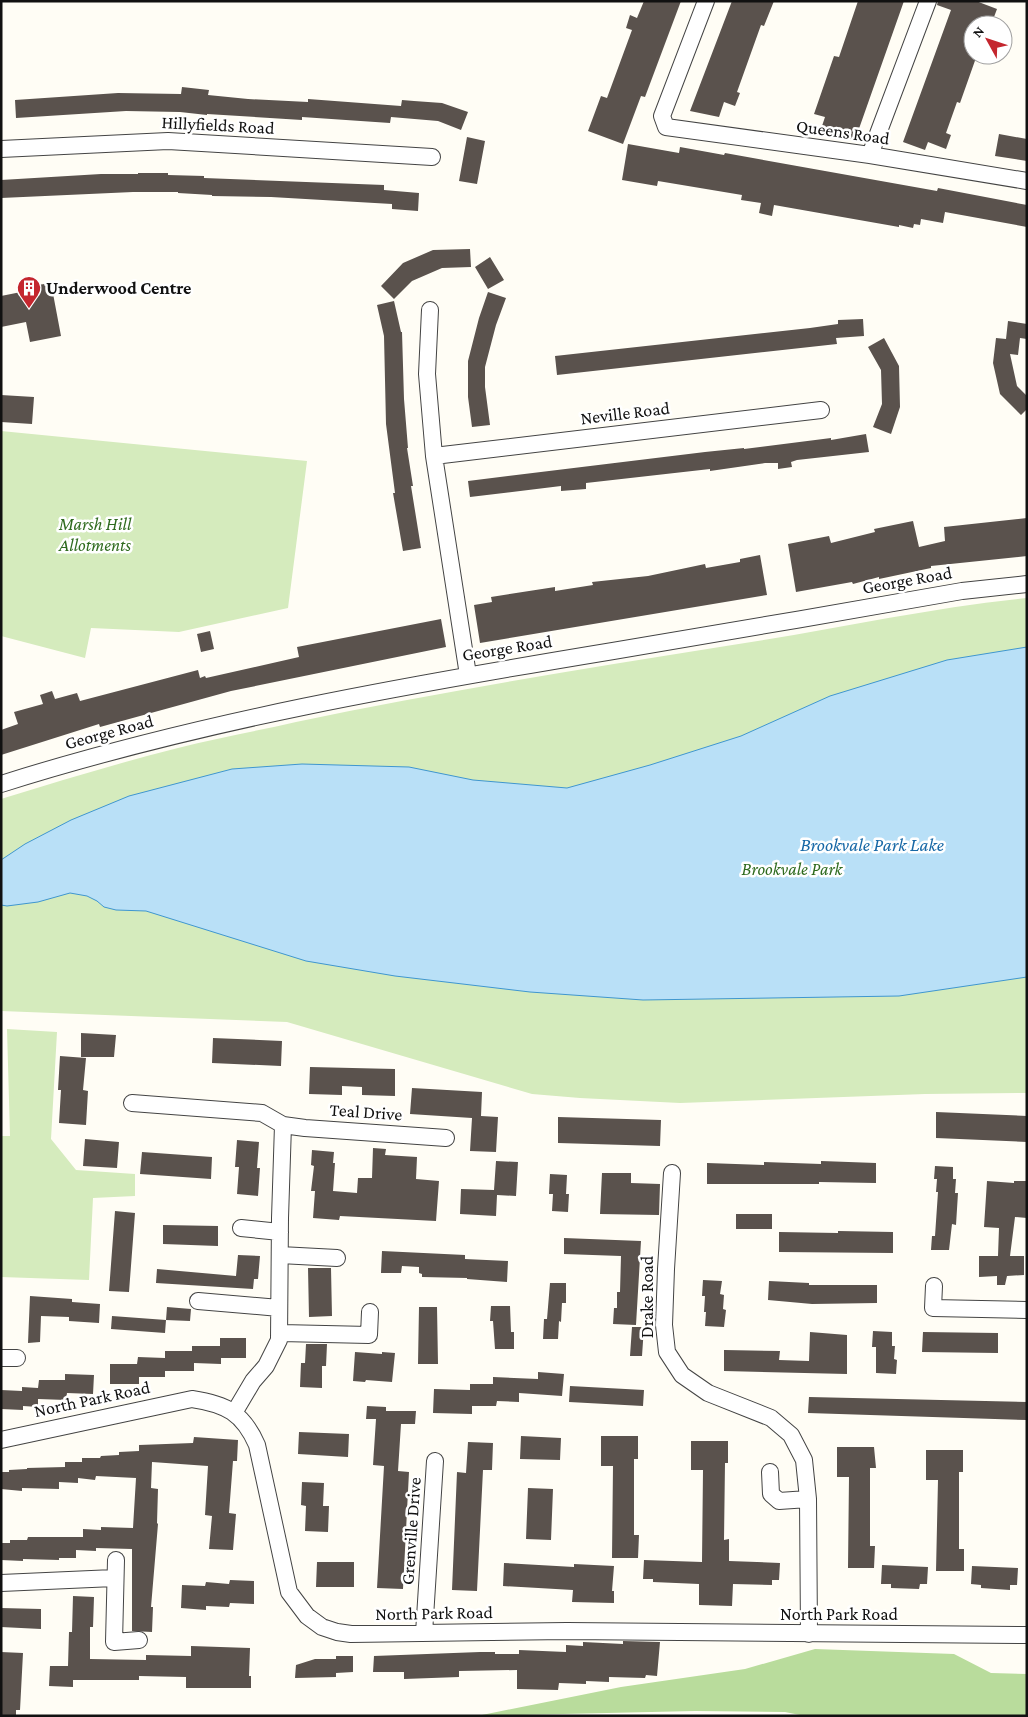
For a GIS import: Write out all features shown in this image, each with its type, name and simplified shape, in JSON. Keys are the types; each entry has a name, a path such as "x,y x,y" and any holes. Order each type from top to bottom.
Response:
{"street":[{"name":"Queens Road","path":"706,1 662,116 666,127 870,155 1027,181"},
{"path":"870,155 928,1"},
{"name":"Hillyfields Road","path":"1,150 168,141 432,157"},
{"path":"430,310 427,374 434,456 468,675"},
{"name":"Neville Road","path":"434,456 821,410"},
{"name":"George Road","path":"1,784 128,747 188,732 350,697 468,675 962,591 1027,584"},
{"name":"Teal Drive","path":"132,1103 262,1113 283,1125 305,1128 446,1138"},
{"path":"234,1413 253,1381 266,1366 276,1350 280,1333 283,1125"},
{"name":"Drake Road","path":"672,1173 664,1324 668,1352 682,1375 708,1393 737,1406 772,1418 791,1435 804,1460 808,1498 809,1634"},
{"path":"241,1228 280,1232"},
{"path":"280,1255 337,1258"},
{"path":"934,1286 934,1308 1027,1310"},
{"path":"198,1301 279,1308"},
{"path":"280,1333 368,1335 370,1312"},
{"name":"North Park Road","path":"1,1440 192,1399 217,1405 234,1413 250,1429 257,1445 289,1592 307,1616 322,1627 344,1633 576,1632 1027,1635"},
{"name":"Grenville Drive","path":"424,1633 435,1461"},
{"path":"770,1472 771,1494 779,1501 808,1498"},
{"path":"116,1560 114,1578 114,1642 139,1640"},
{"path":"1,1583 114,1578"}],"green space":[{"name":"Marsh Hill Allotments","path":"1,431 307,461 288,608 179,632 91,628 85,658 1,636"},
{"name":"Brookvale Park","path":"1027,598 1027,1093 925,1094 680,1103 580,1098 532,1094 287,1022 1,1011 1,799 178,748 350,711 618,663 989,602"},
{"path":"7,1029 57,1032 51,1139 76,1170 135,1174 135,1196 93,1198 89,1280 1,1277 1,1136 10,1136"},
{"path":"815,1649 954,1654 991,1673 1027,1674 1027,1716 805,1716 785,1712 695,1711 477,1716 621,1687 745,1669"}],"water":[{"name":"Brookvale Park Lake","path":"1027,647 1027,977 899,996 643,1000 530,992 395,976 306,961 146,911 116,910 104,907 87,896 70,893 38,902 1,905 1,860 25,844 71,820 129,796 232,769 302,764 409,767 473,780 567,788 650,765 741,736 830,696 947,660"}],"building":[{"path":"644,1 681,1 645,97 641,96 623,144 588,131 601,96 607,98 632,30 626,28 630,15 637,18"},
{"path":"732,1 774,1 764,26 761,25 737,92 740,93 735,106 724,102 719,117 690,111"},
{"path":"858,1 904,1 855,140 820,132 825,117 814,114 834,56 839,57"},
{"path":"938,1 976,1 997,9 995,15 963,15 963,65 973,65 960,103 957,102 946,133 951,135 946,149 928,142 925,150 903,142 951,10 937,5"},
{"path":"182,87 209,90 208,95 248,99 308,102 308,99 401,106 402,100 442,103 468,112 461,130 438,121 391,117 390,123 302,117 302,120 180,112 126,111 16,118 15,100 118,93 181,94"},
{"path":"999,134 1027,139 1027,161 995,156"},
{"path":"467,137 485,141 477,184 459,181"},
{"path":"628,144 679,153 680,147 724,155 725,153 937,191 938,188 1027,205 1027,227 945,212 943,223 921,219 920,225 914,224 913,228 774,205 772,216 759,213 761,203 741,200 742,195 658,181 657,186 622,180"},
{"path":"168,173 168,175 204,176 204,178 384,185 384,190 419,193 418,211 392,209 392,204 271,197 212,196 178,192 133,192 1,198 1,180"},
{"path":"470,249 471,267 442,268 412,281 394,299 381,286 403,263 433,250"},
{"path":"490,257 504,280 488,289 475,267"},
{"name":"Underwood Centre","path":"51,283 61,336 30,342 26,322 1,327 1,296 31,290 31,286"},
{"path":"488,292 506,298 496,325 485,367 485,387 490,425 472,427 468,397 468,361"},
{"path":"394,301 402,332 407,448 421,548 403,551 393,493 395,493 386,424 384,336 377,305"},
{"path":"863,319 864,336 836,338 837,344 557,375 555,356 810,328 838,324 838,320"},
{"path":"1008,321 1027,324 1027,339 1020,338 1018,355 1010,354 1017,386 1027,396 1027,409 1021,415 1000,394 993,363 996,338 1006,339"},
{"path":"884,338 899,366 900,407 891,434 873,427 882,404 881,370 868,347"},
{"path":"1,395 34,397 32,424 1,422"},
{"path":"866,434 869,452 797,460 791,462 792,467 778,469 778,463 765,463 710,471 710,469 586,483 586,489 561,491 561,486 470,497 468,481 705,452 831,438 831,440"},
{"path":"1027,518 1027,556 931,566 931,568 879,579 879,577 853,584 852,582 796,592 788,544 829,536 831,543 875,532 874,529 913,521 919,547 945,541 944,527"},
{"path":"760,555 767,595 480,643 474,605 492,602 491,597 555,587 555,591 593,585 592,582 648,576 705,564 706,568 740,562 740,559"},
{"path":"441,619 446,647 231,691 100,727 99,724 1,755 1,730 18,724 14,712 43,704 40,695 52,691 55,699 77,693 80,701 198,670 200,678 205,676 206,678 299,657 297,647"},
{"path":"210,631 214,649 201,652 197,634"},
{"path":"81,1033 116,1035 114,1057 81,1057"},
{"path":"213,1038 282,1041 281,1066 212,1063"},
{"path":"60,1056 86,1058 83,1090 88,1091 86,1125 59,1123 61,1090 58,1090"},
{"path":"310,1067 395,1069 395,1096 362,1095 362,1087 342,1086 342,1095 309,1094"},
{"path":"412,1088 482,1092 481,1116 498,1117 496,1152 470,1151 472,1118 410,1114"},
{"path":"936,1112 1027,1116 1027,1142 936,1138"},
{"path":"558,1117 661,1120 660,1146 558,1143"},
{"path":"85,1139 119,1142 117,1168 83,1166"},
{"path":"237,1140 259,1142 257,1168 260,1168 258,1196 237,1194 239,1167 235,1167"},
{"path":"373,1148 386,1149 385,1155 417,1157 416,1179 439,1181 436,1221 340,1216 339,1220 313,1218 315,1191 311,1191 314,1166 311,1165 312,1150 334,1152 333,1191 357,1193 358,1178 372,1178"},
{"path":"142,1152 212,1157 211,1179 140,1174"},
{"path":"496,1161 518,1162 516,1196 497,1195 496,1216 460,1214 461,1189 494,1190"},
{"path":"821,1161 876,1163 876,1183 707,1184 707,1163 821,1164"},
{"path":"935,1166 953,1167 953,1179 956,1179 955,1193 958,1193 956,1225 952,1224 949,1250 931,1250 932,1236 935,1236 938,1192 936,1192 937,1179 934,1179"},
{"path":"602,1173 631,1173 631,1183 660,1184 659,1215 600,1214"},
{"path":"550,1174 567,1175 566,1194 569,1194 568,1212 552,1211 553,1194 549,1194"},
{"path":"987,1181 1014,1183 1014,1181 1027,1181 1027,1218 1015,1217 1010,1256 1024,1256 1024,1275 1007,1276 1005,1285 997,1285 997,1276 979,1277 979,1256 998,1256 999,1228 984,1227"},
{"path":"115,1211 135,1213 129,1292 109,1291"},
{"path":"736,1214 772,1214 772,1229 736,1229"},
{"path":"163,1225 218,1226 218,1246 163,1244"},
{"path":"838,1231 893,1232 893,1253 779,1252 779,1232 838,1233"},
{"path":"564,1238 641,1241 636,1325 613,1324 614,1308 617,1308 617,1292 620,1292 621,1256 564,1254"},
{"path":"382,1251 465,1255 465,1259 508,1261 507,1282 467,1278 422,1277 422,1274 419,1273 419,1267 402,1266 401,1273 381,1273"},
{"path":"238,1255 260,1256 258,1279 254,1279 253,1289 156,1283 157,1269 236,1276"},
{"path":"308,1268 331,1268 332,1316 309,1317"},
{"path":"703,1280 722,1281 720,1294 724,1295 723,1309 726,1310 724,1327 705,1326 705,1296 702,1296"},
{"path":"769,1281 809,1283 809,1285 877,1285 877,1303 812,1304 768,1300"},
{"path":"550,1283 566,1283 566,1303 562,1303 558,1339 543,1339"},
{"path":"30,1296 72,1299 72,1302 100,1304 99,1323 69,1321 69,1317 41,1316 40,1342 28,1343"},
{"path":"491,1306 510,1306 511,1332 514,1332 514,1349 495,1349 493,1321 490,1321"},
{"path":"167,1307 191,1309 190,1321 166,1320"},
{"path":"419,1307 437,1307 438,1364 418,1364"},
{"path":"112,1316 166,1320 165,1333 111,1329"},
{"path":"632,1327 644,1327 642,1356 630,1356"},
{"path":"873,1331 892,1332 892,1346 895,1346 894,1359 897,1360 896,1374 876,1373 876,1347 872,1347"},
{"path":"810,1332 847,1335 847,1374 724,1371 724,1350 780,1351 779,1360 809,1361"},
{"path":"923,1332 998,1333 998,1353 922,1352"},
{"path":"220,1338 246,1338 246,1358 221,1358 221,1364 194,1363 194,1371 165,1371 165,1377 139,1377 139,1384 110,1384 110,1364 137,1364 138,1357 165,1358 165,1351 192,1351 192,1346 220,1346"},
{"path":"306,1344 327,1344 326,1366 322,1366 322,1388 300,1387 301,1363 305,1363"},
{"path":"355,1352 395,1353 392,1382 353,1381"},
{"path":"538,1372 564,1374 562,1396 519,1393 519,1402 497,1401 496,1406 472,1406 472,1414 433,1413 434,1389 470,1390 470,1384 493,1384 493,1377 538,1379"},
{"path":"65,1374 94,1375 93,1394 67,1393 66,1400 38,1399 38,1407 23,1406 23,1410 1,1409 1,1390 22,1391 22,1387 38,1388 39,1380 65,1380"},
{"path":"570,1386 644,1390 643,1406 569,1402"},
{"path":"809,1397 1027,1402 1027,1420 808,1413"},
{"path":"367,1406 386,1407 386,1411 416,1411 415,1424 401,1424 398,1471 409,1472 403,1589 377,1588 384,1466 373,1465 376,1419 366,1419"},
{"path":"299,1432 349,1434 348,1457 298,1454"},
{"path":"521,1436 561,1438 560,1460 520,1459"},
{"path":"601,1436 638,1436 638,1459 634,1459 634,1535 639,1535 638,1558 612,1558 613,1466 601,1466"},
{"path":"194,1437 238,1440 237,1461 233,1461 229,1513 236,1514 233,1550 209,1549 212,1516 205,1515 208,1466 152,1462 151,1488 158,1489 158,1524 151,1607 153,1607 152,1632 132,1631 132,1549 96,1548 96,1551 76,1550 76,1558 59,1558 59,1560 1,1560 1,1543 10,1543 10,1540 27,1540 28,1537 83,1537 83,1529 101,1530 101,1527 133,1528 136,1478 96,1476 95,1480 78,1478 78,1483 59,1482 59,1489 22,1488 22,1491 1,1489 1,1472 27,1468 65,1467 65,1462 82,1462 82,1458 100,1458 101,1456 119,1455 119,1452 139,1451 139,1445 193,1443"},
{"path":"691,1441 728,1441 728,1463 725,1463 724,1540 729,1539 729,1561 780,1563 779,1580 772,1580 772,1585 733,1584 732,1606 699,1605 699,1584 653,1582 653,1579 643,1579 644,1560 702,1562 703,1470 691,1470"},
{"path":"468,1442 493,1443 492,1470 483,1470 477,1591 452,1590 457,1472 466,1473"},
{"path":"837,1447 874,1447 876,1468 870,1468 870,1546 875,1546 874,1568 848,1568 849,1477 837,1477"},
{"path":"926,1450 963,1450 963,1472 959,1472 959,1549 964,1549 964,1571 936,1571 938,1480 926,1480"},
{"path":"302,1482 324,1483 323,1506 329,1506 328,1532 305,1531 306,1506 301,1505"},
{"path":"528,1488 553,1489 551,1540 526,1539"},
{"path":"317,1562 354,1562 354,1587 316,1587"},
{"path":"504,1563 574,1567 574,1564 614,1566 612,1591 614,1591 614,1603 572,1602 573,1590 503,1586"},
{"path":"882,1565 928,1567 927,1584 920,1584 919,1589 891,1588 891,1584 881,1584"},
{"path":"972,1566 1018,1568 1017,1585 1010,1585 1010,1590 981,1588 981,1585 971,1584"},
{"path":"230,1580 254,1581 254,1604 230,1603 229,1607 206,1606 206,1610 181,1608 182,1585 205,1586 206,1582 229,1584"},
{"path":"73,1596 94,1597 93,1627 90,1627 90,1659 146,1660 146,1655 191,1656 191,1646 250,1648 249,1676 251,1676 251,1688 186,1688 186,1677 139,1676 139,1680 73,1680 73,1687 49,1686 50,1666 68,1666 69,1632 72,1632"},
{"path":"1,1608 41,1609 41,1629 1,1627"},
{"path":"623,1641 660,1642 657,1676 646,1675 645,1678 609,1677 609,1682 586,1681 586,1684 559,1683 558,1690 517,1689 517,1670 459,1671 459,1677 404,1679 404,1672 373,1672 374,1656 480,1652 519,1654 519,1650 566,1652 566,1645 583,1646 583,1642 623,1644"},
{"path":"1,1652 23,1653 20,1710 16,1710 16,1716 1,1716"},
{"path":"336,1656 353,1656 353,1672 336,1673 336,1677 295,1678 296,1665 315,1659 336,1659"}],"place":[{"name":"Underwood Centre","path":"29,309"}]}
